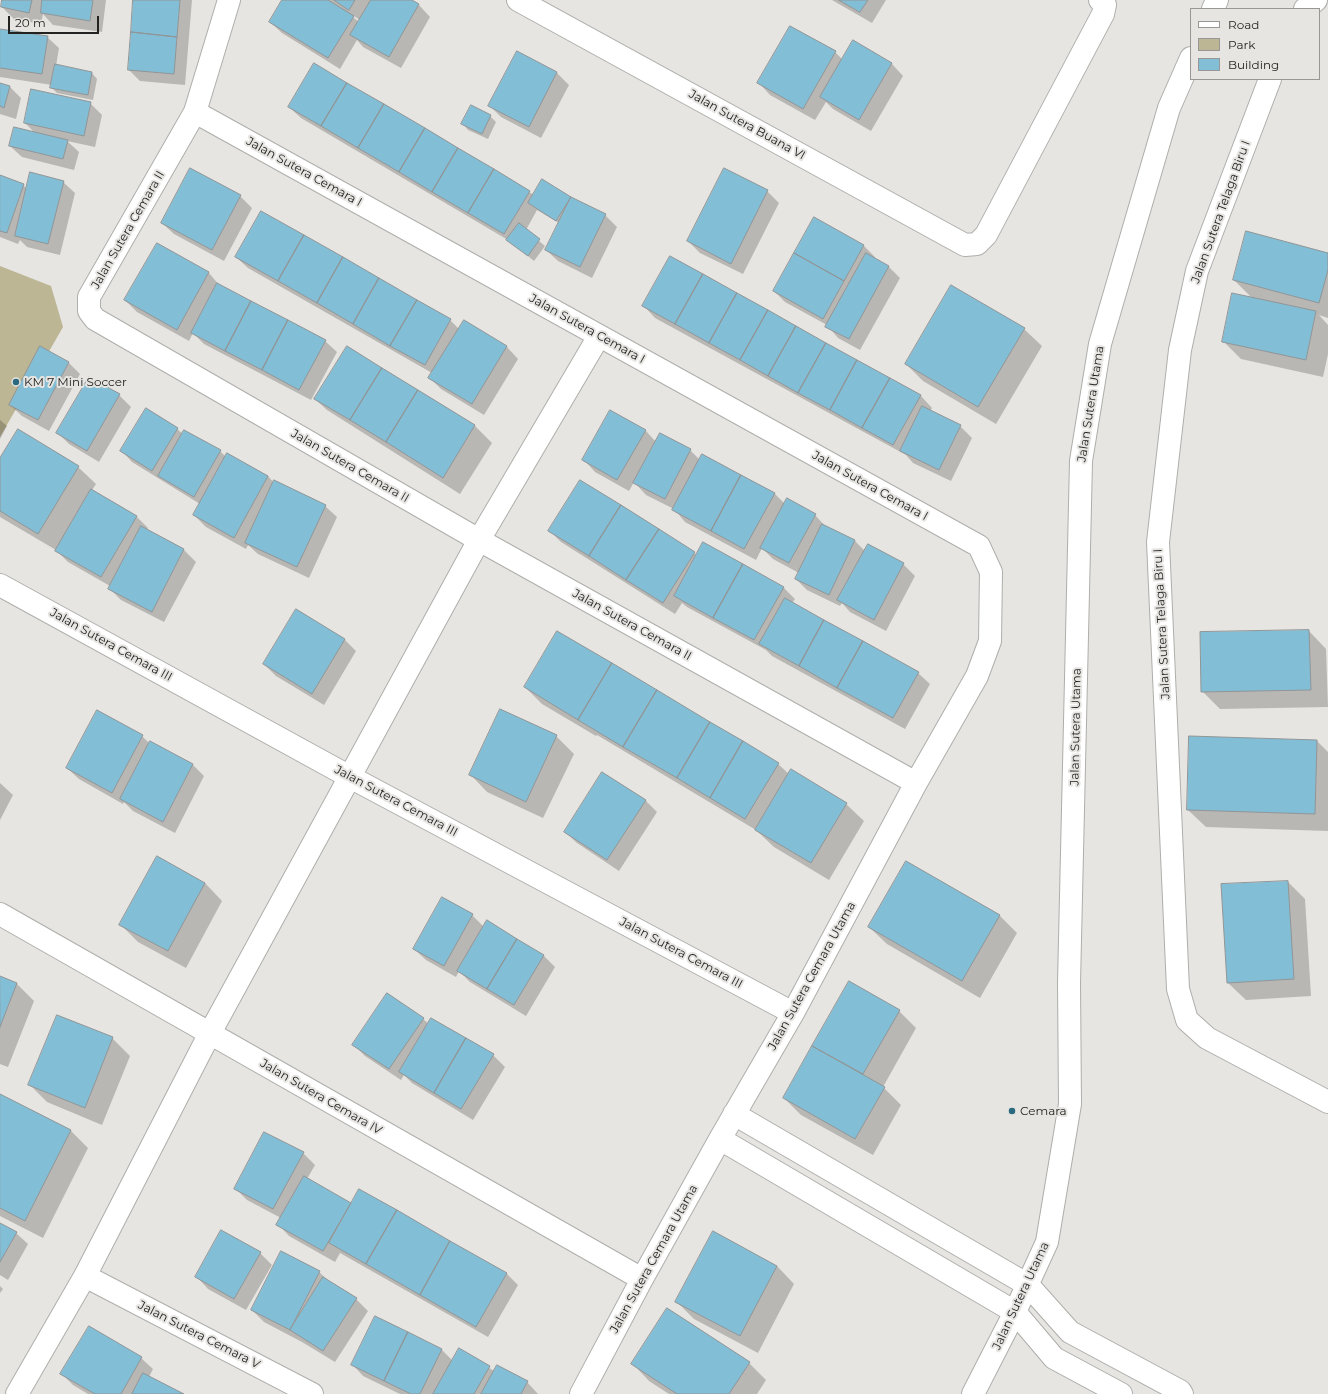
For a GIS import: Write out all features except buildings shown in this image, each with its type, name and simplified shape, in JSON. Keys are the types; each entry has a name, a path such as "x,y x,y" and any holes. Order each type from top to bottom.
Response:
{"street":[{"name":"Jalan Sutera Cemara II","path":"229,0 195,112 89,297 89,311 95,319 479,540 916,783"},
{"name":"Jalan Sutera Buana VI","path":"518,0 965,245 977,244 986,235 990,228 1103,14 1102,3"},
{"path":"1306,8 1316,0"},
{"name":"Jalan Sutera Utama","path":"973,1394 1016,1312 1047,1242 1070,1104 1069,983 1081,461 1100,344 1168,108 1190,60"},
{"name":"Jalan Sutera Telaga Biru I","path":"1270,80 1197,271 1180,350 1158,542 1178,989 1187,1020 1207,1038 1328,1102"},
{"name":"Jalan Sutera Cemara I","path":"195,112 978,546"},
{"path":"17,1394 85,1276 210,1033 479,540 600,336"},
{"name":"Jalan Sutera Cemara Utama","path":"581,1394 642,1279 734,1114 793,1013 916,783 977,676 990,641 991,572 978,546"},
{"name":"Jalan Sutera Cemara III","path":"0,584 350,777 793,1013"},
{"name":"Jalan Sutera Cemara IV","path":"0,914 642,1279"},
{"path":"734,1114 1028,1285 1070,1332 1180,1391 1182,1394"},
{"path":"720,1139 1016,1312 1054,1358 1121,1394"},
{"name":"Jalan Sutera Cemara V","path":"85,1276 312,1394"}],"green space":[{"name":"KM 7 Mini Soccer","path":"0,266 51,286 63,327 0,437"}],"place":[{"name":"KM 7 Mini Soccer","path":"16,382"},
{"name":"Cemara","path":"1012,1111"}]}
